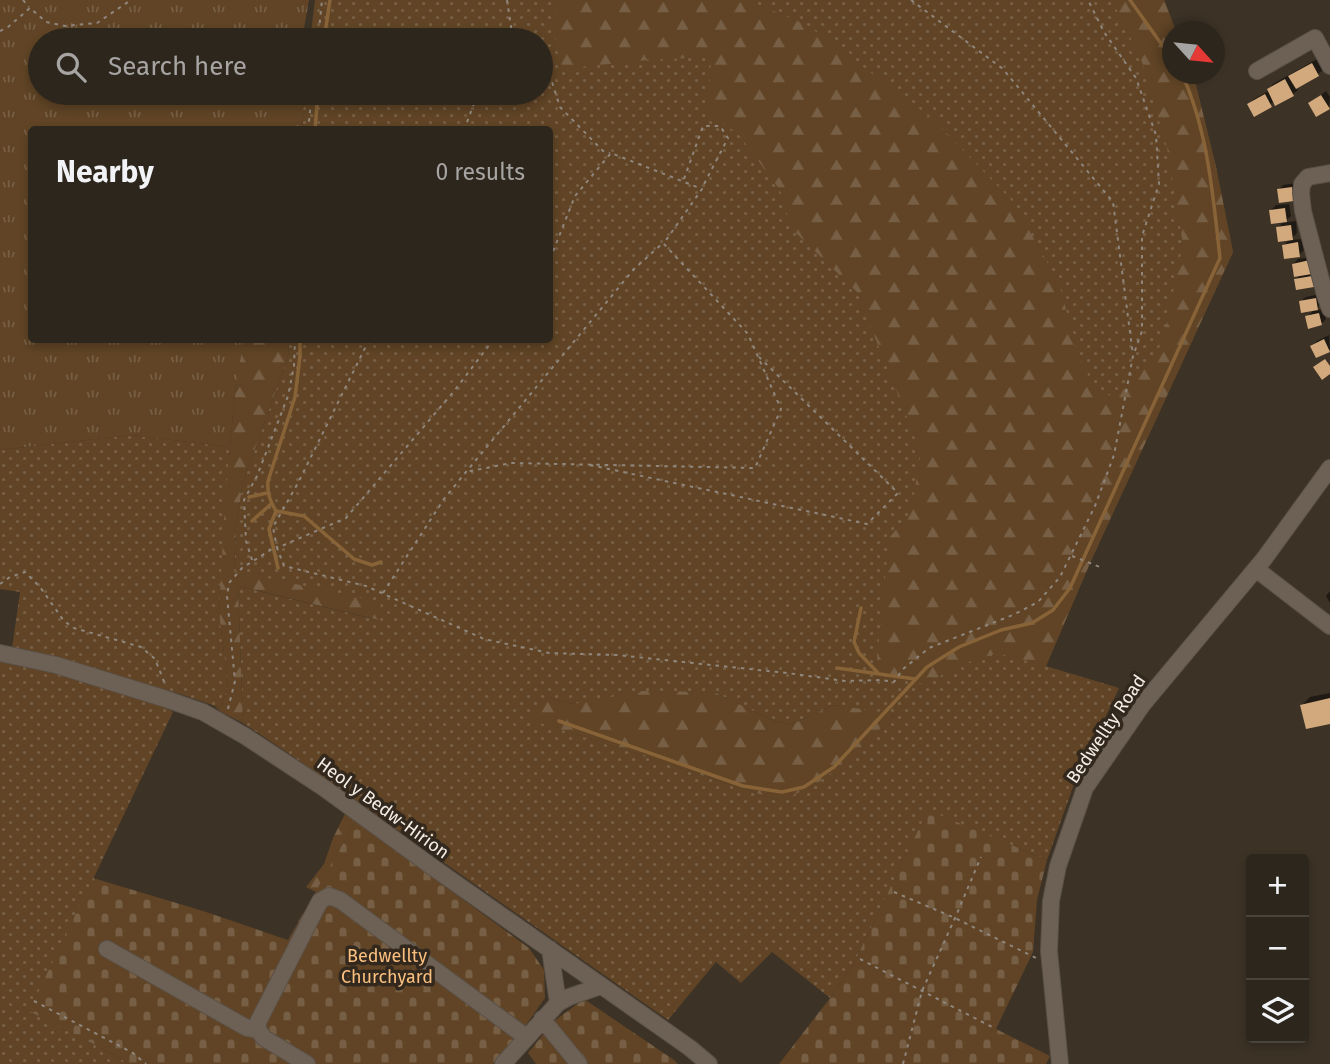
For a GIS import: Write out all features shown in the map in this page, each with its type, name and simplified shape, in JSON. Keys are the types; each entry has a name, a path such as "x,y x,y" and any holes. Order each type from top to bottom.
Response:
{"street":[{"path":"1256,71 1315,38 1330,66"},
{"path":"1330,173 1308,177 1302,184 1301,193 1303,211 1330,309"},
{"name":"Bedwellty Road","path":"1060,1064 1049,951 1051,901 1058,866 1085,788 1143,704 1256,569 1330,468"},
{"path":"1256,569 1330,626"},
{"name":"Heol y Bedw-Hirion","path":"0,653 56,665 204,712 324,788 709,1064"},
{"path":"307,1064 264,1038 258,1030 258,1022 320,901 329,896 341,900 526,1037"},
{"path":"107,949 247,1028 258,1030"},
{"path":"550,949 558,1003"},
{"path":"503,1064 558,1003 601,986"},
{"path":"542,1019 579,1064"}],"path":[{"path":"23,0 46,22 65,26 97,23 131,0"},
{"path":"319,28 322,0"},
{"path":"507,0 511,28"},
{"path":"911,0 1003,69 1113,202 1133,356"},
{"path":"368,343 298,483 273,527 284,566 366,586 484,639 549,653 617,655 845,681 894,682 899,674 929,648 1013,615 1038,602 1060,577 1095,506 1114,455 1133,356 1142,331 1142,236 1159,184 1156,135 1136,78 1104,32 1088,0"},
{"path":"0,31 30,8"},
{"path":"553,85 560,107 603,151 702,189"},
{"path":"308,126 311,105"},
{"path":"466,126 473,105"},
{"path":"383,593 444,499 634,269 663,243 702,189 728,138 720,126 703,126 683,181"},
{"path":"553,251 575,196 611,153"},
{"path":"466,472 511,463 755,468 781,409 748,334 663,243"},
{"path":"253,561 246,541 244,500 257,476 288,396 295,343"},
{"path":"222,723 234,681 229,583 242,568 253,561 345,518 455,390 491,343"},
{"path":"585,464 867,524 898,493 758,356"},
{"path":"1071,555 1100,567"},
{"path":"0,584 25,572 40,587 64,621 74,628 141,647 155,659 167,691 166,699"},
{"path":"904,1064 922,991 981,858"},
{"path":"894,891 1032,956"},
{"path":"860,959 996,1029"},
{"path":"34,1001 133,1053 146,1064"}],"green space":[{"path":"0,0 309,0 304,28 28,28 28,105 290,105 286,126 28,126 28,343 243,343 236,382 230,447 131,435 0,450"},
{"path":"315,0 1164,0 1172,21 1162,21 1162,84 1196,84 1233,252 1090,563 1046,666 1119,688 1074,784 1047,860 928,811 854,963 830,998 772,952 741,983 716,962 668,1020 243,723 238,586 378,620 234,571 236,527 243,482 288,357 289,343 553,343 553,126 302,126 303,105 553,105 553,28 312,28","holes":["714,692 776,722 792,724 834,705 895,715 778,800 529,719 548,698 574,704"]},
{"path":"562,0 748,0 807,25 933,119 1013,202 1059,283 1078,355 1100,399 1132,386 1163,342 1183,244 1167,148 1142,62 1112,0 1164,0 1172,21 1162,21 1162,84 1196,84 1233,252 1090,563 1046,666 997,653 956,666 926,685 876,669 889,538 911,512 921,453 857,292 791,228 780,190 739,135 708,111 711,57 647,60 562,69 551,17"},
{"path":"217,105 303,105 302,126 222,126"},
{"path":"211,343 289,343 288,357 243,482 236,527 234,571 381,602 379,620 238,586 243,723 214,706 221,708 228,685 219,613 225,501 236,382"},
{"path":"131,435 230,447 219,613 228,685 221,708 180,694 12,648 20,592 0,589 0,450"},
{"path":"0,659 92,683 173,712 30,1011 129,1064 0,1064"},
{"path":"643,691 714,692 776,722 792,724 834,705 895,714 842,765 812,786 778,800 528,719 548,698 574,704"},
{"path":"928,810 1047,860 1037,900 1033,952 996,1029 1050,1056 1046,1064 779,1064 854,963"},
{"path":"345,814 356,821 316,892 306,887 324,864"},
{"name":"Bedwellty Churchyard","path":"356,821 529,948 544,970 545,998 526,1025 517,1025 513,1041 493,1064 129,1064 29,1011 93,878 288,940"},
{"path":"584,999 678,1064 536,1064 528,1053 554,1021"}],"building":[{"path":"1312,63 1319,76 1296,89 1288,76"},
{"path":"1285,79 1294,96 1275,106 1267,89"},
{"path":"1265,94 1272,107 1254,117 1247,104"},
{"path":"1321,95 1330,109 1316,117 1308,103"},
{"path":"1292,187 1294,201 1279,203 1277,189"},
{"path":"1285,208 1287,222 1271,224 1269,210"},
{"path":"1291,225 1293,240 1278,242 1276,227"},
{"path":"1298,242 1300,257 1284,259 1282,245"},
{"path":"1310,260 1312,274 1294,277 1292,264"},
{"path":"1312,276 1314,287 1296,290 1294,279"},
{"path":"1316,298 1318,310 1301,313 1299,301"},
{"path":"1319,313 1322,325 1308,329 1305,316"},
{"path":"1324,339 1330,352 1316,358 1310,346"},
{"path":"1325,359 1330,366 1330,374 1322,380 1313,367"},
{"path":"1330,698 1330,724 1306,729 1300,705"}],"waterway":[{"path":"326,28 330,0"},
{"path":"1130,0 1162,45"},
{"path":"559,721 743,786 782,792 804,787 834,767 927,667 959,647 1001,630 1032,623 1053,610 1070,588 1220,258 1204,141 1186,84"},
{"path":"315,126 317,105"},
{"path":"300,343 295,397 268,481 271,500 276,511 304,516 354,559 372,565 381,562"},
{"path":"249,497 267,493"},
{"path":"252,521 271,504"},
{"path":"276,511 269,529 278,568"},
{"path":"861,608 854,642 859,653 878,673"},
{"path":"837,668 915,679"}]}
